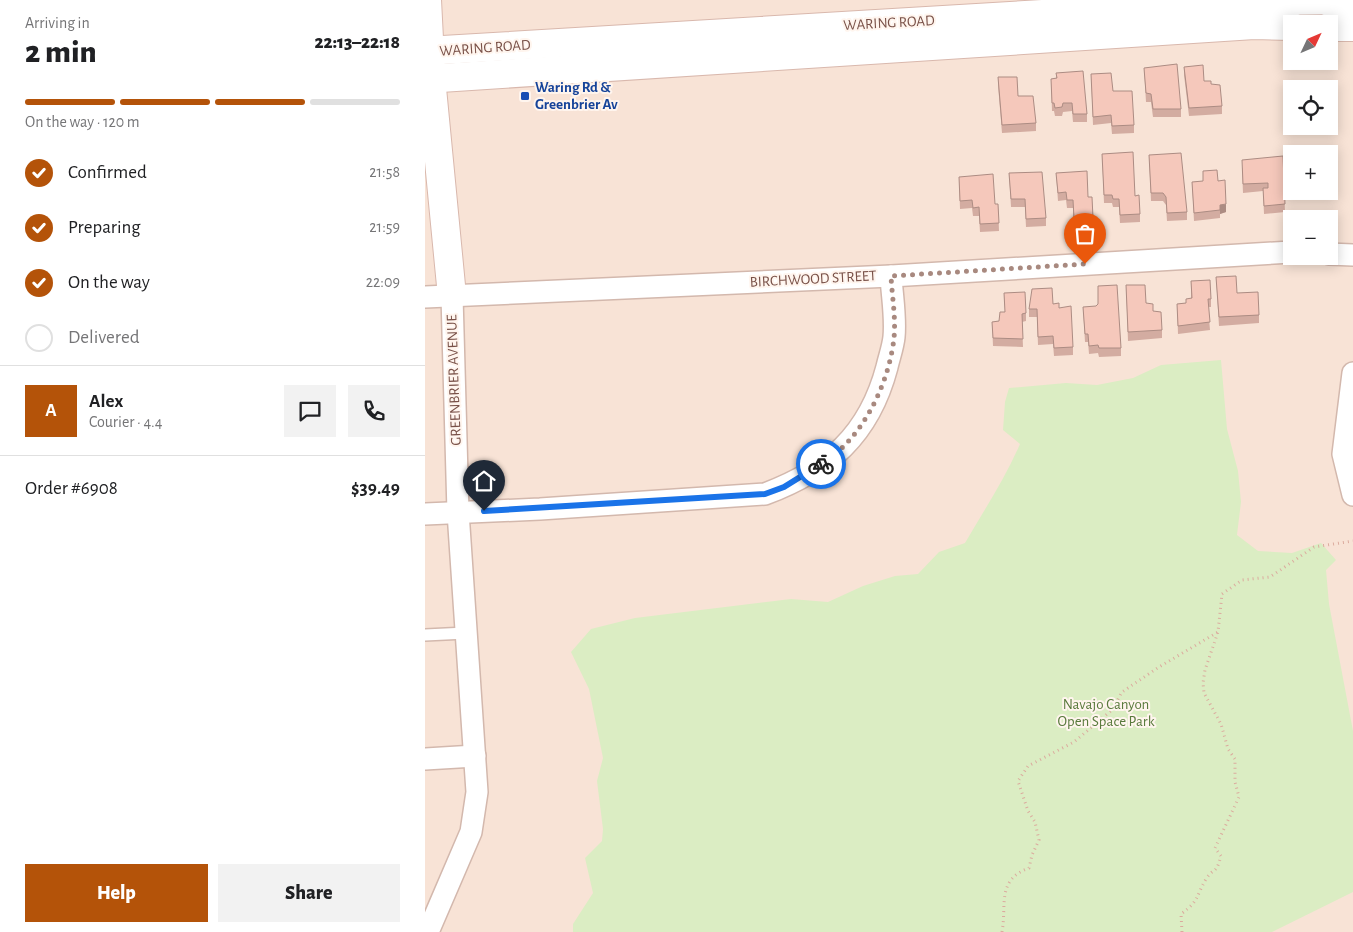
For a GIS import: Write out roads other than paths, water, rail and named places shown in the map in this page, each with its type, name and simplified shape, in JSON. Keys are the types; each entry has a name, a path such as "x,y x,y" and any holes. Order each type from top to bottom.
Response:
{"main road":[{"name":"GREENBRIER AVENUE","path":"427,0 428,78 452,296"},
{"name":"WARING ROAD","path":"427,51 1259,0 1353,0"},
{"name":"WARING ROAD","path":"428,78 1253,25 1283,26"},
{"path":"1338,26 1353,27"}],"street":[{"name":"BIRCHWOOD STREET","path":"425,297 891,276 1283,252"},
{"path":"1338,254 1353,255"},
{"path":"425,514 540,509 765,494 784,487 839,452 856,436 880,393 894,338 891,276"},
{"name":"GREENBRIER AVENUE","path":"428,932 471,832 477,792 458,512 452,296"},
{"path":"1353,373 1343,454 1353,495"},
{"path":"425,759 475,756"}],"lane":[{"path":"425,635 466,633"}],"place":[{"name":"Waring Rd & Greenbrier Av","path":"525,96"}],"park label":[{"name":"Navajo Canyon Open Space Park","path":"1106,712"}]}
